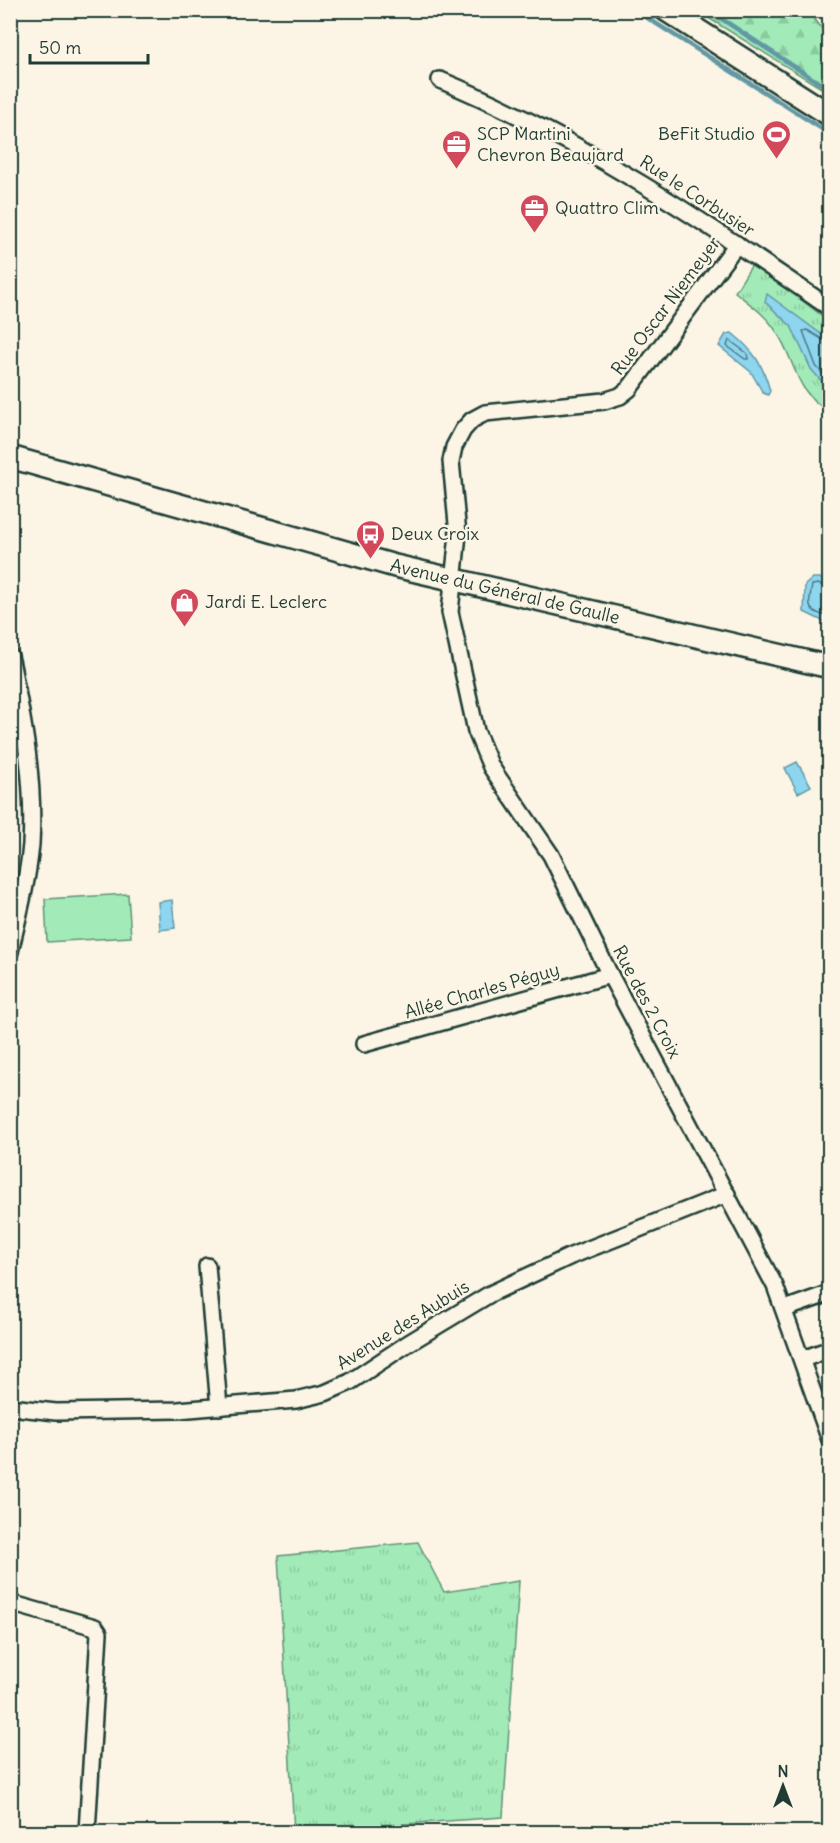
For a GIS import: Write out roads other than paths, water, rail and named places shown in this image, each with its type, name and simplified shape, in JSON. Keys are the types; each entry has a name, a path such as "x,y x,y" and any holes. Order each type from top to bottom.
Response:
{"street":[{"path":"666,10 830,115"},
{"name":"Rue le Corbusier","path":"440,80 544,127 635,178 830,308"},
{"name":"Rue Oscar Niemeyer","path":"452,580 458,534 451,461 454,447 463,430 472,420 485,413 604,401 620,396 630,389 737,244"},
{"name":"Avenue du Général de Gaulle","path":"10,457 378,562 830,666"},
{"name":"Rue des 2 Croix","path":"452,580 450,612 476,731 491,766 551,855 610,975 785,1309 830,1440"},
{"path":"10,656 26,734 31,801 29,865 10,952"},
{"name":"Allée Charles Péguy","path":"364,1044 610,975"},
{"name":"Avenue des Aubuis","path":"10,1407 56,1412 112,1413 296,1400 325,1393 350,1382 406,1344 490,1294 571,1256 726,1194"},
{"path":"207,1266 219,1407"},
{"path":"785,1309 830,1293"},
{"path":"803,1359 830,1349"},
{"path":"10,1603 95,1628 99,1633 87,1833"}],"water":[{"path":"767,294 829,340 829,390 811,369 791,326 765,302"},
{"path":"732,333 746,345 760,365 770,391 768,395 763,393 751,372 719,346 726,334"},
{"path":"813,578 820,578 829,585 829,624 804,612 805,585"},
{"path":"797,762 811,786 798,793 785,768"},
{"path":"172,900 175,928 160,930 158,902"}],"waterway":[{"path":"708,10 830,90"},
{"path":"638,12 830,134"},
{"path":"19,660 22,675"}],"place":[{"name":"BeFit Studio","path":"776,160"},
{"name":"SCP Martini Chevron Beaujard","path":"456,170"},
{"name":"Quattro Clim","path":"534,234"},
{"name":"Deux Croix","path":"370,560"},
{"name":"Jardi E. Leclerc","path":"184,628"}]}
